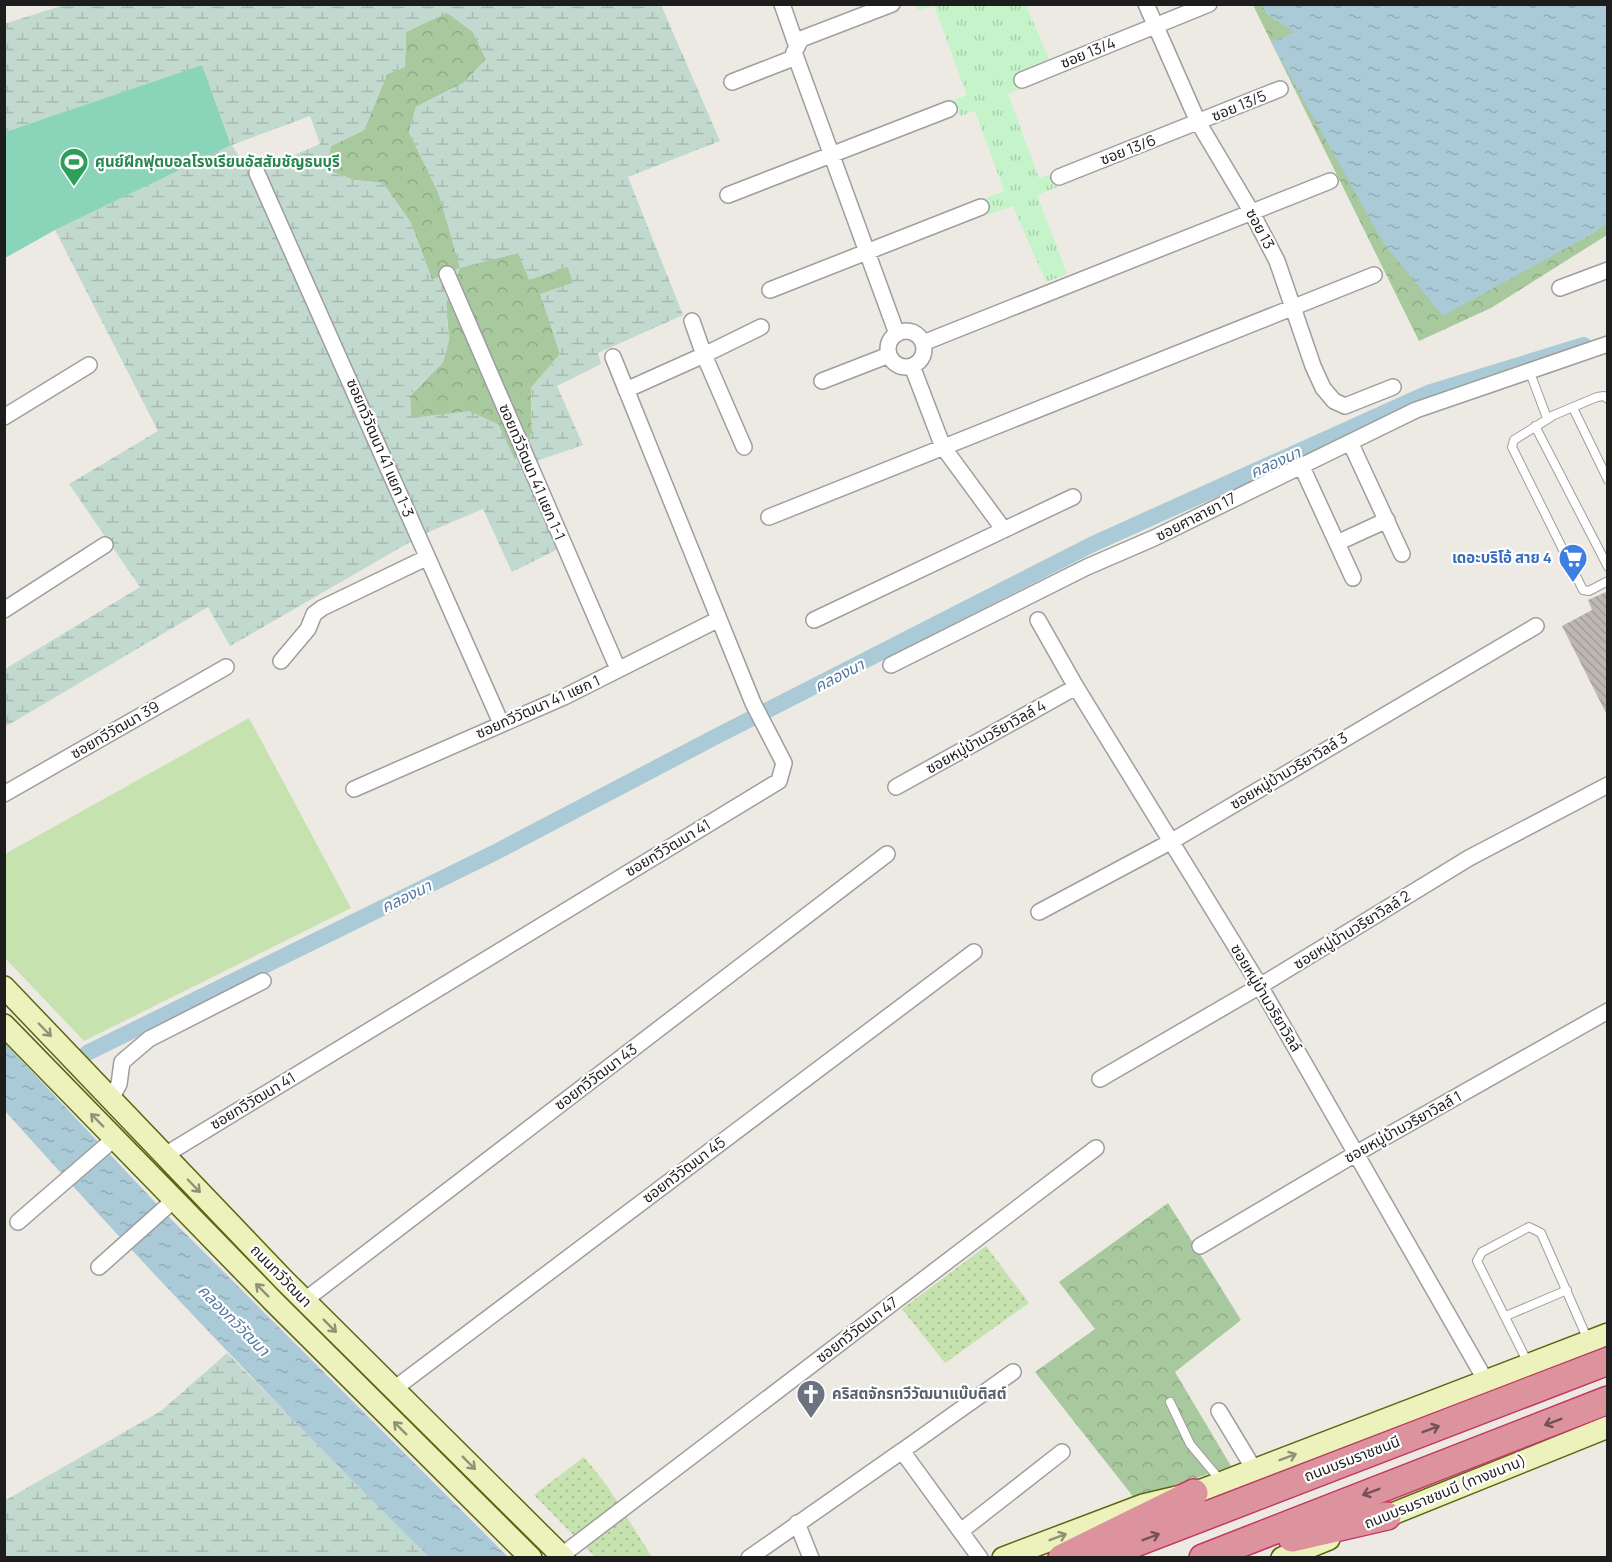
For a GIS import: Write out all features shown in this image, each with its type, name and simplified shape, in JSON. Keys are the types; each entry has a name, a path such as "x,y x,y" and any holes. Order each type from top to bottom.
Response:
{"highway":[{"name":"ถนนบรมราชชนนี","path":"1096,1557 1608,1361"},
{"path":"1205,1557 1608,1400"},
{"path":"1062,1557 1194,1493"},
{"path":"1205,1557 1388,1516"}],"main road":[{"name":"ถนนทวีวัฒนา","path":"4,987 305,1300 563,1556"},
{"name":"ถนนทวีวัฒนา","path":"4,1025 108,1144 168,1205 531,1557"},
{"name":"ถนนบรมราชชนนี","path":"1194,1493 1598,1338"},
{"name":"ถนนบรมราชชนนี (ทางขนาน)","path":"1282,1557 1608,1427"},
{"path":"1003,1557 1143,1505 1194,1493"}],"street":[{"path":"782,4 832,155 897,334"},
{"path":"732,82 791,59 801,39 892,4"},
{"name":"ซอย 13","path":"1146,4 1154,27 1198,122 1251,211 1277,261 1313,366 1323,387 1334,401 1345,406 1393,387"},
{"name":"ซอย 13/4","path":"1022,80 1209,4"},
{"name":"ซอย 13/5","path":"1198,122 1280,89"},
{"path":"728,195 950,109"},
{"name":"ซอย 13/6","path":"1059,177 1198,122"},
{"name":"ซอยทวีวัฒนา 41 แยก 1-3","path":"257,173 372,427 426,558 501,723"},
{"path":"923,343 1330,181"},
{"path":"770,290 981,207"},
{"path":"1560,288 1608,270"},
{"name":"ซอยทวีวัฒนา 41 แยก 1-1","path":"447,274 618,669"},
{"path":"769,517 1374,275"},
{"path":"692,321 704,355 744,447"},
{"path":"626,390 761,327"},
{"path":"910,332 916,334 923,343 924,355 912,366 900,367 889,355 889,343 897,334 910,332"},
{"name":"ซอยศาลายา 17","path":"891,665 1416,410 1608,344"},
{"path":"822,381 889,355"},
{"name":"ซอยทวีวัฒนา 41","path":"165,1155 779,781 784,763 753,703 613,357"},
{"path":"4,417 89,365"},
{"path":"912,366 944,447 1004,530"},
{"path":"1350,442 1402,554"},
{"path":"1301,465 1353,578"},
{"path":"814,620 1073,497"},
{"path":"1337,543 1387,520"},
{"path":"4,610 105,545"},
{"path":"281,661 308,629 314,614 322,608 426,558"},
{"name":"ซอยทวีวัฒนา 41 แยก 1","path":"354,789 618,669 719,619"},
{"name":"ซอยหมู่บ้านวริยาวิลล์","path":"1038,620 1076,687 1260,986 1486,1381"},
{"name":"ซอยหมู่บ้านวริยาวิลล์ 3","path":"1039,912 1172,842 1536,626"},
{"name":"ซอยทวีวัฒนา 39","path":"4,794 226,667"},
{"name":"ซอยหมู่บ้านวริยาวิลล์ 4","path":"896,787 1076,687"},
{"name":"ซอยหมู่บ้านวริยาวิลล์ 2","path":"1100,1079 1260,986 1469,858 1608,785"},
{"name":"ซอยทวีวัฒนา 43","path":"305,1300 887,854"},
{"name":"ซอยทวีวัฒนา 45","path":"394,1389 974,952"},
{"path":"111,1099 119,1084 122,1062 148,1039 263,981"},
{"name":"ซอยหมู่บ้านวริยาวิลล์ 1","path":"1200,1246 1357,1153 1608,1011"},
{"path":"18,1222 108,1144"},
{"name":"ซอยทวีวัฒนา 47","path":"563,1556 1096,1148"},
{"path":"99,1267 168,1205"},
{"path":"749,1557 1013,1372"},
{"path":"1219,1411 1254,1469"},
{"path":"902,1451 980,1557"},
{"path":"961,1531 1062,1452"},
{"path":"797,1523 811,1557"}],"lane":[{"path":"1529,370 1546,418 1551,417"},
{"path":"1608,399 1604,396 1597,397 1551,417 1514,440 1512,447 1583,590 1589,591 1608,581"},
{"path":"1573,408 1608,480"},
{"path":"1535,426 1608,567"},
{"path":"1529,1364 1477,1261 1482,1252 1529,1227 1541,1233 1567,1290 1598,1338"},
{"path":"1506,1317 1567,1290"},
{"path":"1170,1402 1190,1444 1222,1482"}],"green space":[{"path":"67,4 661,5 720,141 628,177 683,315 598,353 601,364 557,386 583,445 522,466 558,549 512,572 483,509 424,534 230,646 208,607 5,727 5,669 140,587 69,484 158,431 55,230 231,144 202,65 5,132 4,24","holes":["447,13 473,32 486,59 465,82 416,107 409,132 439,194 460,268 432,280 411,223 383,183 354,180 325,169 331,146 364,130 387,74 405,67 406,32","310,116 320,144 250,174 232,145","518,253 529,280 568,267 573,283 540,294 560,354 531,388 532,433 515,460 498,424 469,411 411,418 410,395 443,362 449,340 446,303 460,268"]},
{"path":"916,5 1026,5 1049,59 1017,73 1023,88 1008,94 1039,178 1054,173 1060,186 1037,195 1067,274 1046,282 1013,206 987,215 982,200 1004,191 975,111 960,116 952,101 967,95 934,6 918,10"},
{"path":"1253,5 1262,5 1269,16 1296,32 1272,42 1592,234 1607,222 1607,235 1491,308 1419,341"},
{"path":"447,12 473,32 486,59 465,82 416,107 409,132 439,194 460,267 518,253 568,267 573,283 541,294 560,354 531,388 532,433 515,461 498,424 411,418 410,396 443,362 449,340 446,303 460,268 432,280 411,223 383,183 354,180 325,169 331,146 364,130 387,74 405,67 406,32"},
{"name":"ศูนย์ฝึกฟุตบอลโรงเรียนอัสสัมชัญธนบุรี","path":"202,65 231,145 55,230 5,258 5,132"},
{"path":"249,718 351,908 84,1041 5,958 5,854"},
{"path":"1168,1203 1241,1320 1175,1372 1231,1466 1135,1499 1035,1372 1095,1329 1059,1282"},
{"path":"986,1246 1029,1303 945,1363 902,1309"},
{"path":"227,1353 429,1557 5,1557 4,1501 161,1411"},
{"path":"584,1457 608,1487 652,1557 595,1557 534,1495"}],"water":[{"path":"1262,5 1607,5 1607,222 1592,234 1443,316 1384,244 1271,42 1295,32 1269,16"},
{"name":"คลองทวีวัฒนา","path":"4,1042 170,1218 508,1557 429,1557 320,1448 161,1281 5,1111"}],"building":[{"path":"1608,591 1608,717 1562,626 1592,610 1588,600"}],"waterway":[{"name":"คลองนา","path":"87,1053 494,853 1093,544 1428,393 1584,345"}],"place":[{"name":"ศูนย์ฝึกฟุตบอลโรงเรียนอัสสัมชัญธนบุรี","path":"74,188"},
{"name":"เดอะบริโอ้ สาย 4","path":"1573,584"},
{"name":"คริสตจักรทวีวัฒนาแบ๊บติสต์","path":"811,1420"}]}
